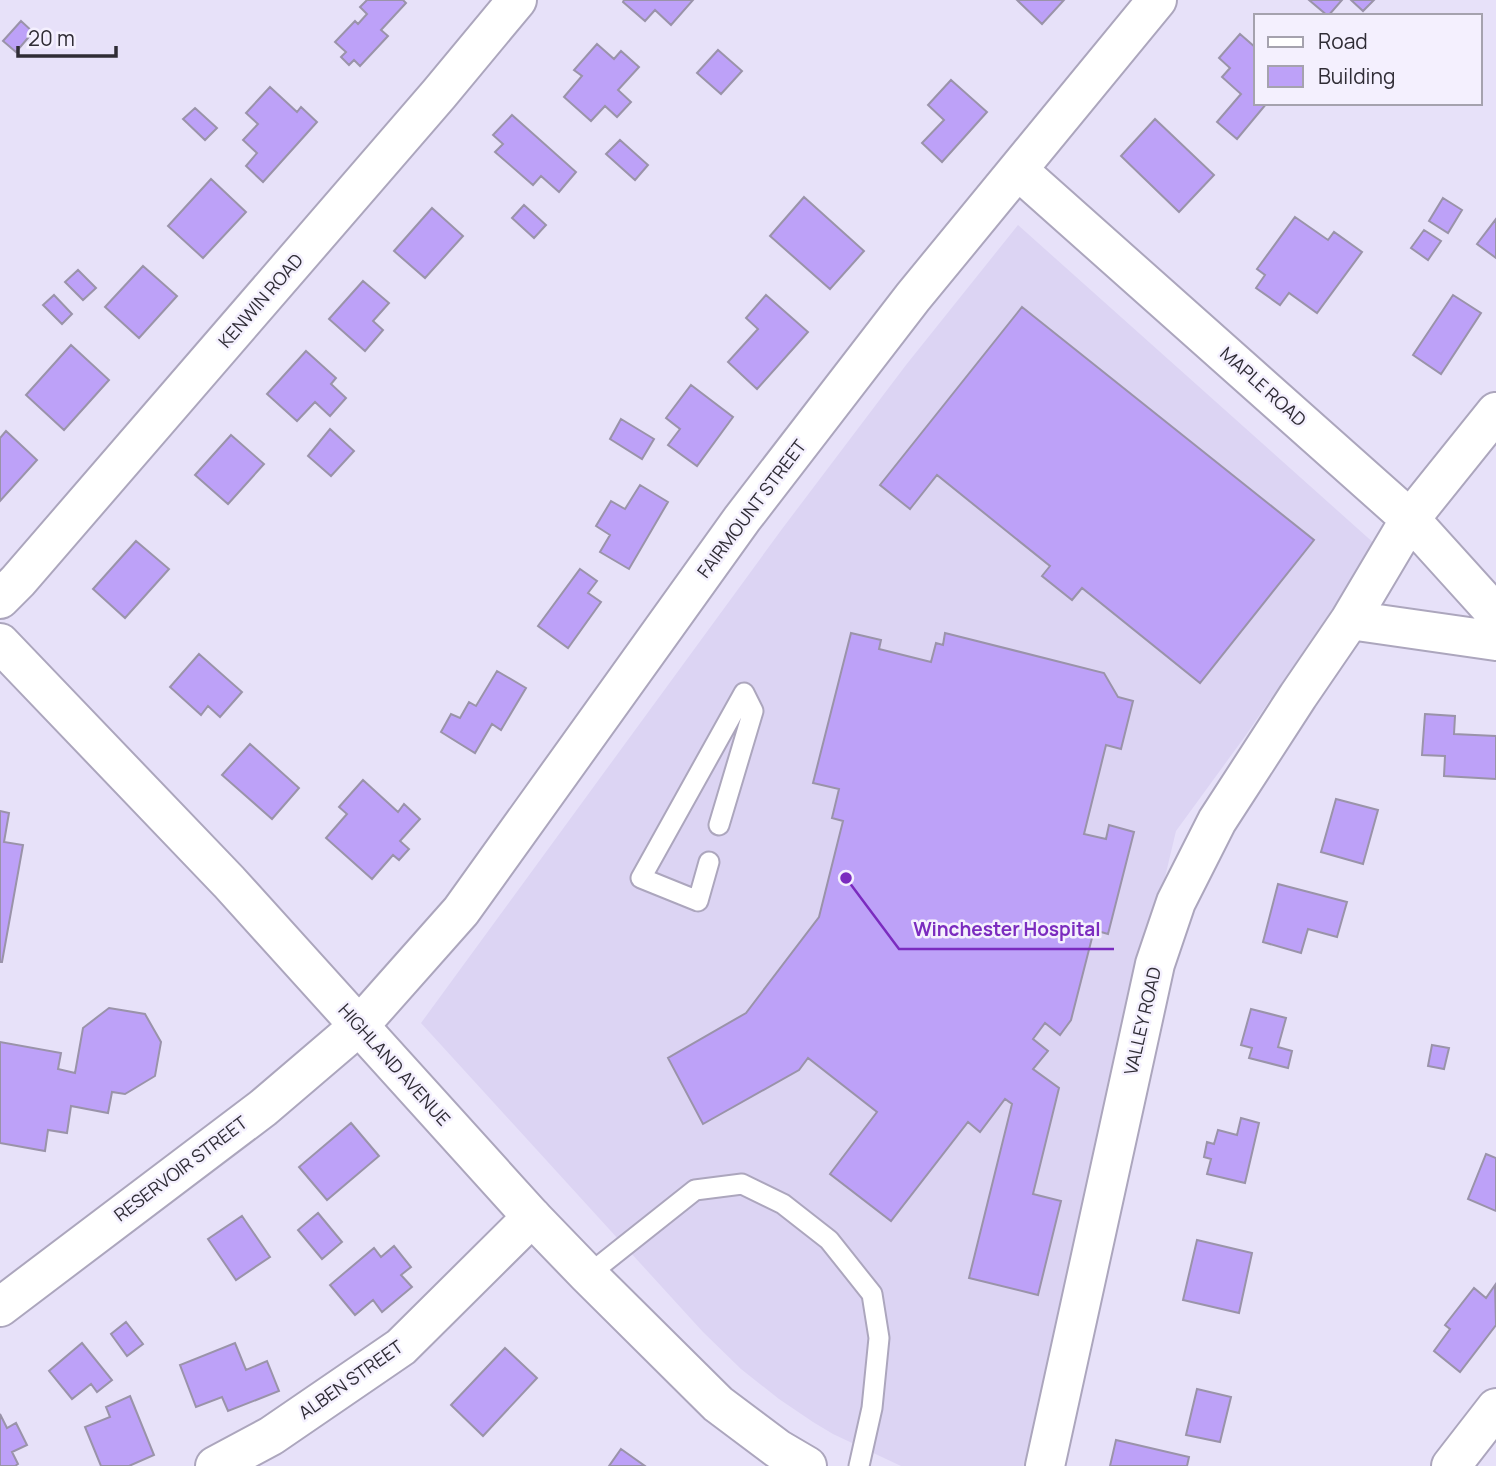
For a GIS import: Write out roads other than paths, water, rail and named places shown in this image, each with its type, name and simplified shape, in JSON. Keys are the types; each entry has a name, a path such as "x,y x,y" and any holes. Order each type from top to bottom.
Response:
{"street":[{"name":"KENWIN ROAD","path":"0,599 158,420 517,0"},
{"name":"FAIRMOUNT STREET","path":"359,1026 461,911 743,519 913,297 1157,0"},
{"name":"MAPLE ROAD","path":"1018,171 1410,519 1496,614"},
{"name":"VALLEY ROAD","path":"1045,1466 1155,964 1176,902 1217,821 1350,620 1410,519 1496,412"},
{"path":"1350,620 1496,641"},
{"name":"HIGHLAND AVENUE","path":"0,643 229,882 531,1217 718,1404 778,1449 807,1466"},
{"name":"RESERVOIR STREET","path":"0,1307 263,1108 359,1026"},
{"name":"ALBEN STREET","path":"215,1466 271,1436 401,1347 531,1217"},
{"path":"1451,1466 1496,1408"}],"lane":[{"path":"709,862 698,901 641,878 744,693 753,711 719,825"},
{"path":"588,1275 695,1191 742,1184 783,1204 829,1240 872,1294 879,1338 872,1408 859,1466"}],"place":[{"name":"Winchester Hospital","path":"846,878"}]}
